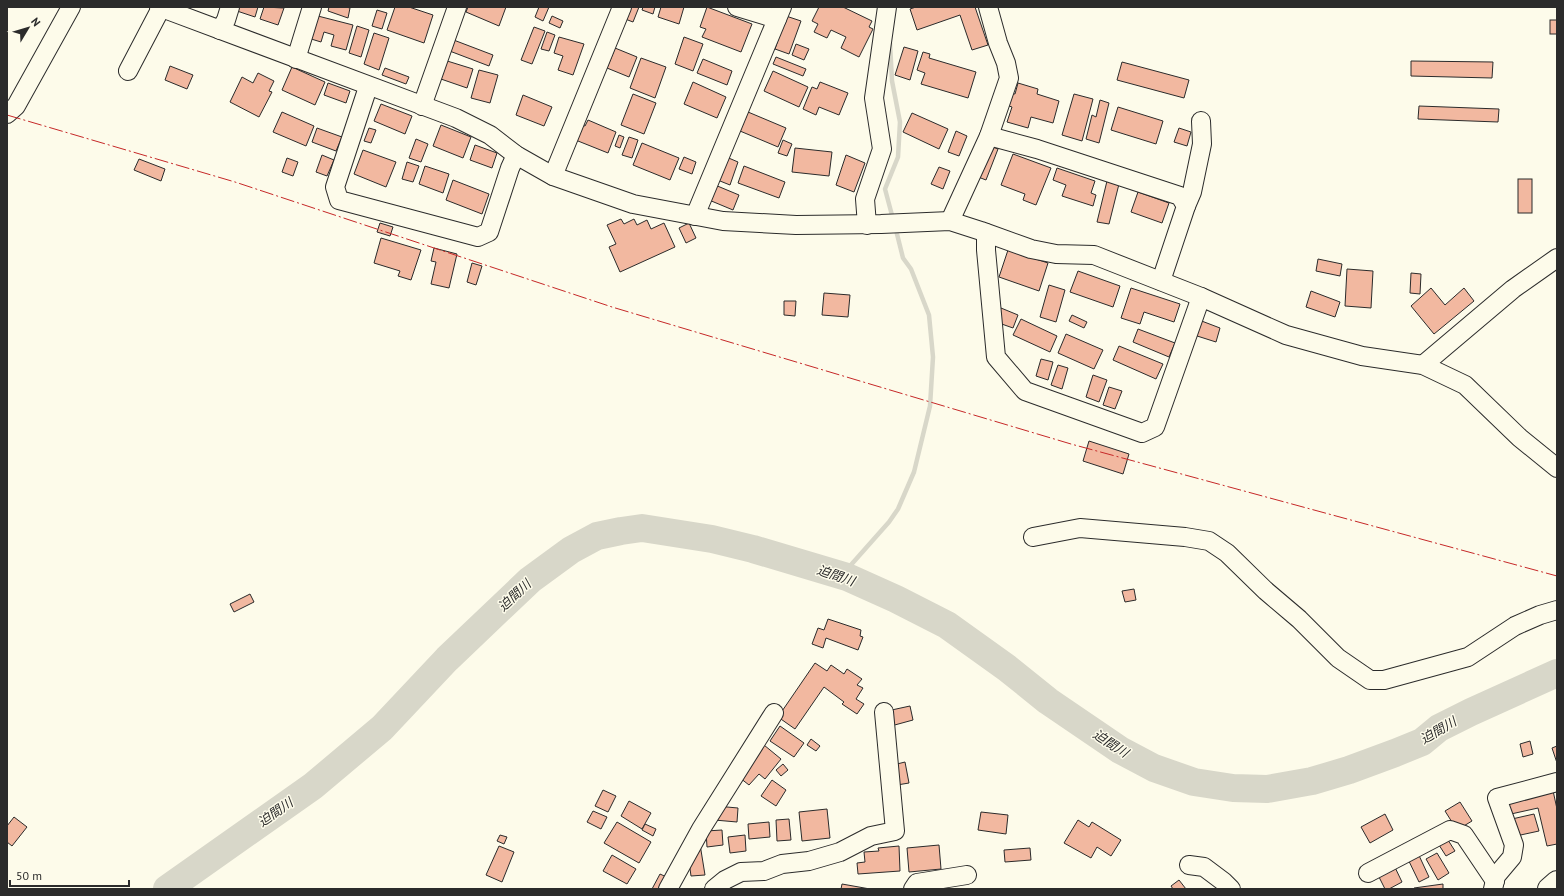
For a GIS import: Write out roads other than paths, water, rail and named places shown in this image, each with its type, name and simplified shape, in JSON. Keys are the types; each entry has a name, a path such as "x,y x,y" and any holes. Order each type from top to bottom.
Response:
{"main road":[{"path":"1549,889 1557,882"}],"street":[{"path":"7,114 16,106 71,7"},
{"path":"128,71 160,7 368,87 456,118 490,134 516,155 553,176 633,204 723,221 796,225 867,225 950,221 1031,249 1056,254 1094,255 1126,269 1161,281 1286,335 1362,356 1423,365 1465,384 1520,438 1557,468"},
{"path":"220,30 226,20 230,7"},
{"path":"296,59 312,7"},
{"path":"422,106 458,7"},
{"path":"553,176 622,7"},
{"path":"695,216 779,13 737,7"},
{"path":"867,225 865,199 882,149 874,98 887,7"},
{"path":"950,221 989,136 1009,78 1006,63 998,43 988,7"},
{"path":"368,87 335,187 340,200 478,238 489,232 510,168 516,155"},
{"path":"1161,281 1192,192 1202,144 1201,121"},
{"path":"989,136 1037,149 1180,196 1186,206"},
{"path":"986,233 986,250 996,358 1025,391 1142,433 1155,427 1201,298"},
{"path":"1423,365 1513,289 1557,258"},
{"path":"1033,537 1080,528 1185,537 1209,541 1227,552 1266,591 1299,619 1338,658 1370,680 1384,680 1468,657 1515,626 1540,615 1557,610"},
{"path":"668,889 701,830 774,712"},
{"path":"714,889 725,880 741,872 764,871 782,864 809,861 840,852 871,836 895,831 884,712"},
{"path":"1494,885 1496,876 1512,857 1514,845 1497,798 1557,782"},
{"path":"1368,873 1450,830 1464,835 1494,885"},
{"path":"1189,865 1204,867 1224,882 1230,889"},
{"path":"913,889 917,883 967,875"}],"waterway":[{"path":"890,43 892,81 900,122 898,157 885,189 893,219"},
{"path":"842,575 889,522 898,509 914,472 930,406 933,357 929,315 911,269 903,258 895,226"},
{"name":"迫間川","path":"167,889 313,786 382,728 447,659 530,580 571,550 597,536 621,531 642,528 712,539 753,549 847,577 896,599 947,625 1007,668 1048,701 1120,750 1154,768 1194,782 1233,788 1267,789 1312,781 1349,770 1422,742 1439,728 1557,673"}]}
